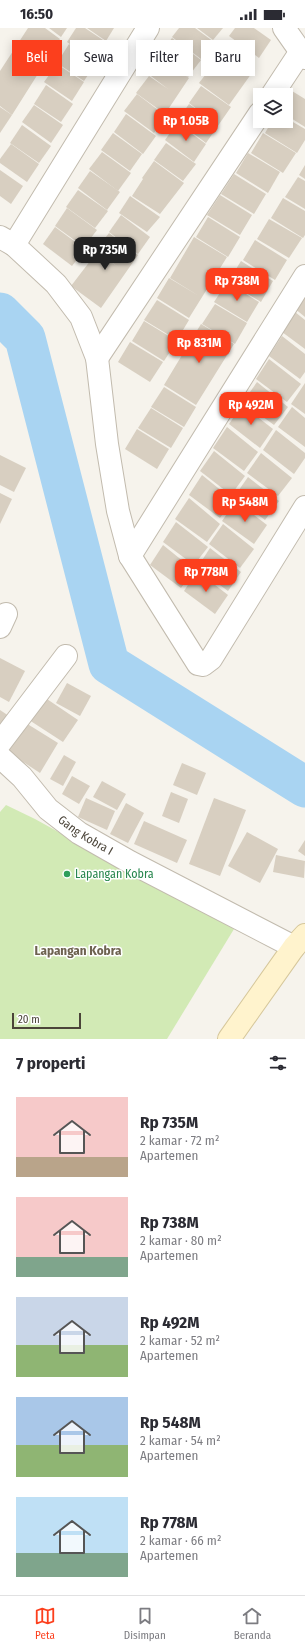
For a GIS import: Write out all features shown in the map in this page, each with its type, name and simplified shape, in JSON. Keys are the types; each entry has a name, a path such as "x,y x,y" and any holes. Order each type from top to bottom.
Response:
{"street":[{"path":"148,28 7,241 56,284 81,317 97,358 107,444 118,511 130,556 198,664 203,665 211,659 305,507"},
{"path":"277,88 303,54 284,28"},
{"path":"97,358 253,124"},
{"path":"130,556 305,276"},
{"path":"0,743 66,656"},
{"name":"Gang Kobra I","path":"0,757 22,777 48,809 80,833 137,866 300,941"},
{"path":"229,1039 300,941"}],"green space":[{"name":"Lapangan Kobra","path":"6,805 35,819 234,929 167,1039 0,1039 0,812"}],"building":[{"path":"28,28 45,28 60,39 20,40"},
{"path":"49,28 67,28 61,37"},
{"path":"76,28 85,28 103,40 70,40 70,44 67,42"},
{"path":"87,28 114,28 107,40"},
{"path":"179,28 195,28 211,40 201,40 201,59 193,53 193,40 176,40 172,37"},
{"path":"197,28 223,28 213,40"},
{"path":"235,28 254,28 271,40 259,58 255,55 255,40 234,40 229,36"},
{"path":"69,44 70,72 62,66 62,55"},
{"path":"12,53 12,76 37,76 12,115 0,106 0,71"},
{"path":"193,54 201,60 193,70"},
{"path":"62,67 70,73 70,76 75,76 84,82 72,101 44,82 48,76 62,76"},
{"path":"76,76 87,76 84,81"},
{"path":"149,76 168,89 151,76 186,76 189,78 165,114 136,93"},
{"path":"204,76 250,76 229,105 199,83"},
{"path":"46,85 73,104 61,122 34,104"},
{"path":"201,86 231,107 206,143 177,121 189,104 210,119 189,103"},
{"path":"293,92 305,99 305,127 293,119"},
{"path":"137,94 166,116 154,133 124,111"},
{"path":"34,105 63,125 51,143 22,122"},
{"path":"0,107 12,115 0,133"},
{"path":"126,114 156,136 143,154 114,132"},
{"path":"293,122 305,129 305,140 297,153 265,133 268,128 293,128"},
{"path":"177,123 206,144 194,162 165,140"},
{"path":"22,125 51,146 39,163 10,143"},
{"path":"113,133 142,154 130,171 101,150"},
{"path":"263,133 296,153 283,173 251,153"},
{"path":"166,143 196,164 183,181 154,160"},
{"path":"11,144 39,164 27,182 0,163 0,159"},
{"path":"102,152 131,173 118,191 89,169"},
{"path":"248,153 280,172 268,193 236,173"},
{"path":"154,161 184,183 160,214 132,196"},
{"path":"305,165 305,179 299,175"},
{"path":"0,170 23,186 11,204 0,196"},
{"path":"90,171 120,192 107,210 78,188"},
{"path":"234,174 266,194 254,214 221,194"},
{"path":"298,177 305,181 305,209 285,197"},
{"path":"78,190 108,211 95,228 66,207"},
{"path":"220,195 252,215 240,235 207,215"},
{"path":"130,196 160,217 147,232 119,213"},
{"path":"283,198 305,211 305,235 303,238 271,218"},
{"path":"67,208 97,230 84,247 55,226"},
{"path":"121,215 150,237 138,254 109,232"},
{"path":"208,217 240,237 228,257 196,237"},
{"path":"269,219 302,238 289,258 257,239"},
{"path":"55,227 85,249 72,266 43,244"},
{"path":"109,233 138,255 101,308 71,286 97,252 118,267 96,250"},
{"path":"194,237 227,257 189,318 157,298 169,278 199,296 170,278"},
{"path":"255,240 287,260 275,280 243,260"},
{"path":"241,261 273,281 261,302 228,282"},
{"path":"227,282 259,302 247,322 214,302"},
{"path":"305,291 305,317 294,308"},
{"path":"157,300 189,320 177,340 144,320"},
{"path":"215,304 247,323 235,344 202,324"},
{"path":"295,312 305,320 305,349 282,332"},
{"path":"144,321 177,341 164,361 132,341"},
{"path":"201,324 234,344 196,405 164,385"},
{"path":"282,336 305,354 305,372 300,379 269,356"},
{"path":"130,342 163,362 150,382 118,362"},
{"path":"269,359 301,384 287,402 256,379"},
{"path":"257,382 288,407 274,425 243,402"},
{"path":"305,383 305,414 291,404"},
{"path":"164,387 196,407 184,427 151,407"},
{"path":"242,405 273,429 260,448 229,424"},
{"path":"292,407 305,418 305,447 278,427"},
{"path":"151,408 183,428 171,448 138,428"},
{"path":"227,427 258,452 244,471 213,448"},
{"path":"137,429 169,449 157,469 125,449"},
{"path":"276,430 305,453 305,458 294,474 263,450"},
{"path":"214,451 245,476 231,495 200,471"},
{"path":"261,453 292,478 278,496 247,473"},
{"path":"0,455 26,468 14,492 0,485"},
{"path":"202,475 233,500 220,518 189,495"},
{"path":"248,477 279,501 265,520 234,497"},
{"path":"0,493 12,499 0,524"},
{"path":"189,498 220,524 207,542 175,519"},
{"path":"236,501 267,525 254,544 222,521"},
{"path":"176,522 208,547 194,565 163,542"},
{"path":"223,524 254,549 240,568 209,544"},
{"path":"163,545 194,570 181,588 150,565"},
{"path":"210,548 241,572 228,591 197,568"},
{"path":"197,571 228,595 215,614 184,591"},
{"path":"0,658 25,671 9,702 0,697"},
{"path":"67,683 91,696 80,716 56,703"},
{"path":"41,695 78,720 63,742 26,718"},
{"path":"0,710 12,718 0,738"},
{"path":"21,720 58,743 40,773 2,748"},
{"path":"64,755 76,762 63,786 50,779"},
{"path":"182,763 206,773 197,795 173,785"},
{"path":"72,776 90,786 79,804 62,794"},
{"path":"102,781 126,794 117,810 93,797"},
{"path":"171,792 188,799 179,823 162,816"},
{"path":"86,798 115,811 107,830 78,817"},
{"path":"214,798 246,810 220,876 189,864"},
{"path":"126,803 144,813 128,843 110,834"},
{"path":"144,821 187,840 177,863 134,844"},
{"path":"247,832 278,849 260,883 228,866"},
{"path":"305,840 305,856 298,851"},
{"path":"276,855 305,861 304,878 273,872"}],"waterway":[{"path":"0,313 25,338 109,664 305,787"}],"place":[{"name":"Lapangan Kobra","path":"67,874"}],"district":[{"name":"Lapangan Kobra","path":"78,950"}]}
